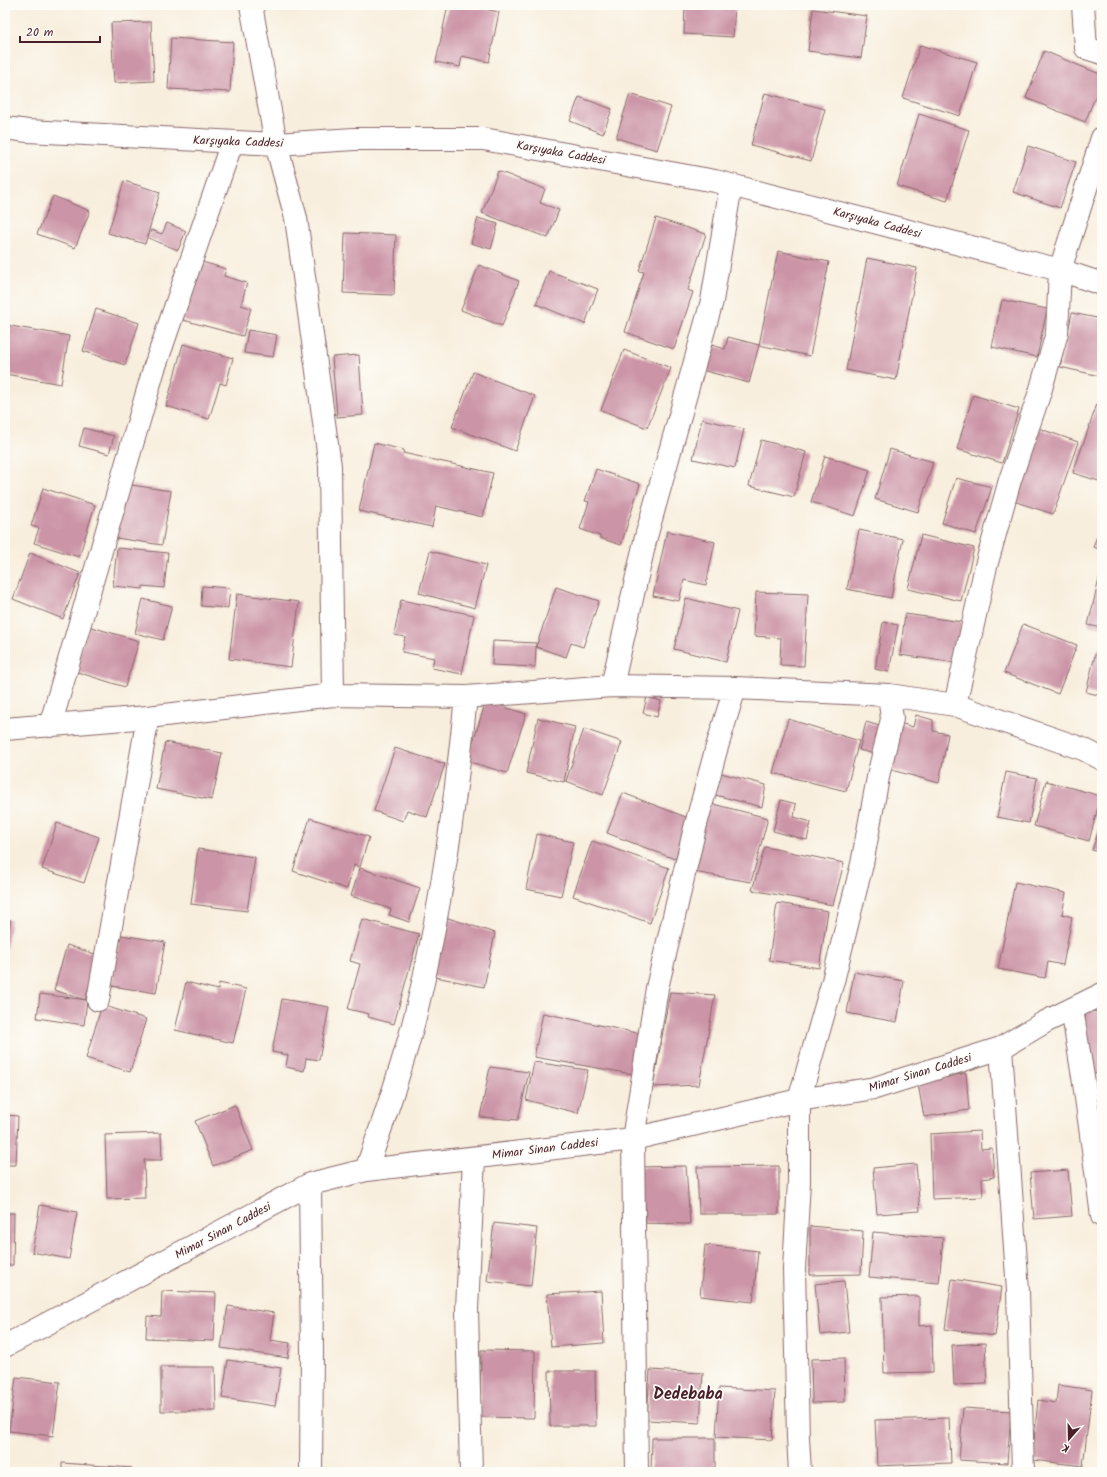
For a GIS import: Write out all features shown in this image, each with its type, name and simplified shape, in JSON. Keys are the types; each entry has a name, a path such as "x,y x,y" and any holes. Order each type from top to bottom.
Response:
{"street":[{"path":"251,5 276,144 296,218 330,466 333,695"},
{"path":"1083,5 1086,48 1102,53"},
{"name":"Karşıyaka Caddesi","path":"5,128 28,131 276,144 354,139 483,139 731,185 1060,270 1102,284"},
{"path":"955,705 990,552 1010,480 1040,392 1057,333 1060,270 1102,138"},
{"path":"50,726 154,369 232,142"},
{"path":"612,686 646,537 712,301 731,185"},
{"path":"5,729 148,717 333,695 466,697 612,686 735,688 889,695 955,705 1083,749 1102,759"},
{"path":"637,1472 633,1139 658,988 694,832 716,750 735,688"},
{"path":"800,1472 794,1269 799,1182 799,1100 833,981 862,864 879,772 892,719 889,695"},
{"path":"366,1170 388,1110 415,1018 438,917 456,796 466,697"},
{"path":"98,1000 148,717"},
{"name":"Mimar Sinan Caddesi","path":"5,1346 310,1184 366,1170 633,1139 799,1100 875,1088 1002,1048 1045,1022 1102,994"},
{"path":"1072,1009 1084,1083 1102,1216"},
{"path":"1002,1048 1018,1291 1023,1472"},
{"path":"471,1472 467,1309 474,1158"},
{"path":"310,1184 312,1342 311,1472"}],"building":[{"path":"448,5 465,5 499,12 489,62 462,56 460,67 436,62"},
{"path":"685,5 735,5 733,37 684,34"},
{"path":"813,9 867,16 861,58 808,51"},
{"path":"151,22 154,81 114,83 111,23"},
{"path":"171,38 233,42 230,92 168,89"},
{"path":"920,45 977,62 960,116 903,98"},
{"path":"1044,51 1102,75 1102,80 1085,122 1026,98"},
{"path":"765,93 825,109 811,161 751,145"},
{"path":"630,94 671,107 657,150 616,138"},
{"path":"579,97 612,109 603,134 570,121"},
{"path":"919,114 969,130 947,201 897,186"},
{"path":"1028,146 1076,162 1060,208 1013,192"},
{"path":"498,171 545,189 540,203 559,210 548,238 482,213"},
{"path":"124,181 160,192 145,244 108,233"},
{"path":"53,196 90,211 75,248 37,234"},
{"path":"478,218 498,224 491,249 471,243"},
{"path":"656,218 706,234 688,290 693,292 674,349 625,332 644,272 639,271"},
{"path":"167,223 186,231 178,250 148,238 151,230 162,234"},
{"path":"345,233 396,235 394,295 343,293"},
{"path":"778,251 829,262 810,356 759,345"},
{"path":"867,258 917,268 896,380 846,370"},
{"path":"199,261 226,269 224,276 247,283 241,305 251,308 243,336 183,320"},
{"path":"479,265 519,281 502,326 461,310"},
{"path":"549,271 598,289 585,324 536,304"},
{"path":"1002,300 1047,309 1037,357 992,347"},
{"path":"96,309 139,323 125,365 83,351"},
{"path":"1072,313 1102,319 1102,368 1100,376 1060,367"},
{"path":"5,325 69,336 61,384 5,374"},
{"path":"248,330 277,335 273,357 244,353"},
{"path":"728,337 759,345 749,383 702,370 709,344 725,349"},
{"path":"183,344 233,358 226,385 220,383 209,419 166,406"},
{"path":"624,350 671,368 647,428 601,410"},
{"path":"359,355 363,415 337,417 332,357"},
{"path":"473,372 535,396 515,451 452,427"},
{"path":"973,395 1019,409 1002,463 957,449"},
{"path":"1097,404 1102,406 1102,482 1073,473"},
{"path":"702,419 744,429 735,468 693,459"},
{"path":"84,428 114,436 109,454 79,446"},
{"path":"1038,428 1078,442 1053,514 1013,501"},
{"path":"761,440 806,452 794,497 749,486"},
{"path":"374,443 404,450 403,453 493,473 483,517 436,506 432,527 359,511"},
{"path":"890,449 933,462 918,512 875,499"},
{"path":"825,456 870,470 855,516 811,502"},
{"path":"596,469 640,484 621,545 580,529 589,502 585,501"},
{"path":"956,478 992,487 976,534 942,523"},
{"path":"125,484 171,491 162,545 116,538"},
{"path":"43,488 95,505 79,557 34,543 39,528 31,526"},
{"path":"1102,522 1102,550 1093,547"},
{"path":"859,530 903,539 891,598 847,589"},
{"path":"667,531 715,542 706,585 684,580 679,601 653,596"},
{"path":"921,535 974,548 961,601 908,589"},
{"path":"117,548 168,553 164,588 143,586 143,589 113,586"},
{"path":"430,551 486,565 475,608 419,593"},
{"path":"30,553 80,573 63,619 13,599"},
{"path":"1100,575 1102,576 1102,628 1088,625"},
{"path":"202,586 230,588 228,608 201,606"},
{"path":"556,587 599,601 583,647 571,643 566,657 536,647"},
{"path":"756,592 808,594 804,666 780,665 781,638 754,636"},
{"path":"237,594 299,602 291,667 229,659"},
{"path":"686,598 738,611 726,662 674,649"},
{"path":"143,599 172,606 163,640 135,633"},
{"path":"401,600 474,615 462,674 432,668 434,658 402,652 405,637 394,635"},
{"path":"905,614 962,622 957,663 900,655"},
{"path":"883,622 898,625 889,672 875,669"},
{"path":"1023,624 1077,645 1058,694 1004,673"},
{"path":"88,626 139,641 125,687 74,671"},
{"path":"493,641 536,643 535,667 492,665"},
{"path":"1096,651 1102,652 1102,696 1086,692"},
{"path":"647,697 661,701 657,717 643,713"},
{"path":"486,701 526,714 507,773 467,761"},
{"path":"916,715 933,720 933,731 948,734 939,783 888,769 896,722 913,727"},
{"path":"538,718 575,727 564,782 526,773"},
{"path":"788,719 859,741 846,791 773,773"},
{"path":"866,722 883,727 875,754 859,750"},
{"path":"584,729 622,742 603,795 566,781"},
{"path":"165,742 222,753 212,800 156,789"},
{"path":"395,748 445,764 427,817 407,810 403,821 374,811"},
{"path":"1006,772 1037,778 1029,823 997,817"},
{"path":"721,773 766,785 762,807 715,795"},
{"path":"1046,781 1101,796 1089,841 1034,826"},
{"path":"623,793 691,819 675,859 607,833"},
{"path":"781,800 796,804 794,817 811,822 807,840 773,831"},
{"path":"705,802 768,818 751,882 688,871"},
{"path":"310,818 369,837 360,867 354,865 347,889 293,871"},
{"path":"1102,821 1102,853 1092,850"},
{"path":"57,823 99,837 84,883 42,869"},
{"path":"537,834 573,842 561,896 526,889"},
{"path":"592,841 669,868 650,923 573,896"},
{"path":"765,847 844,863 833,905 752,890"},
{"path":"198,849 255,857 247,911 191,904"},
{"path":"360,868 420,888 409,922 389,915 391,909 351,896"},
{"path":"1015,882 1066,893 1062,914 1072,917 1063,965 1048,962 1045,978 998,969"},
{"path":"777,903 828,911 819,968 769,960"},
{"path":"445,917 495,933 484,987 431,976"},
{"path":"5,919 11,920 6,948 5,948"},
{"path":"362,919 419,934 394,1024 368,1017 369,1014 348,1009 360,964 350,961"},
{"path":"121,935 165,942 156,993 112,986"},
{"path":"67,945 98,955 85,1000 54,990"},
{"path":"854,972 904,981 897,1022 847,1013"},
{"path":"186,982 218,990 219,983 246,989 233,1043 175,1030"},
{"path":"670,992 715,995 699,1085 653,1087"},
{"path":"40,994 87,1000 84,1025 37,1018"},
{"path":"282,999 329,1007 319,1060 306,1058 304,1071 286,1067 288,1055 272,1052"},
{"path":"102,1005 146,1019 130,1072 86,1058"},
{"path":"1102,1011 1102,1073 1090,1074 1085,1012"},
{"path":"543,1013 646,1035 638,1075 534,1057"},
{"path":"534,1062 588,1070 578,1113 526,1100"},
{"path":"490,1067 529,1072 518,1120 480,1117"},
{"path":"966,1073 969,1110 924,1117 918,1084"},
{"path":"235,1105 253,1150 213,1166 195,1121"},
{"path":"5,1115 18,1116 16,1165 5,1165"},
{"path":"980,1131 981,1149 992,1148 994,1177 982,1179 983,1197 932,1199 930,1134"},
{"path":"161,1133 162,1160 144,1160 145,1198 107,1199 105,1135"},
{"path":"916,1164 920,1211 877,1214 873,1168"},
{"path":"686,1166 690,1224 638,1223 638,1167"},
{"path":"779,1166 779,1214 699,1214 697,1167"},
{"path":"1068,1170 1072,1216 1034,1219 1030,1173"},
{"path":"40,1205 77,1212 69,1259 32,1252"},
{"path":"5,1213 14,1213 13,1265 5,1265"},
{"path":"494,1223 537,1228 531,1286 487,1281"},
{"path":"810,1226 863,1231 861,1274 810,1275"},
{"path":"873,1232 943,1238 939,1283 869,1277"},
{"path":"705,1245 758,1251 753,1302 700,1296"},
{"path":"952,1279 1002,1287 995,1336 945,1329"},
{"path":"844,1281 849,1332 820,1335 815,1284"},
{"path":"162,1291 216,1293 214,1341 146,1338 147,1316 161,1317"},
{"path":"601,1291 604,1343 551,1347 547,1294"},
{"path":"919,1296 919,1326 932,1325 933,1372 884,1373 882,1297"},
{"path":"228,1306 274,1313 270,1340 290,1343 288,1358 221,1348"},
{"path":"985,1343 987,1384 954,1385 952,1345"},
{"path":"481,1350 535,1351 534,1418 480,1417"},
{"path":"844,1358 845,1402 812,1403 811,1359"},
{"path":"228,1360 281,1368 275,1406 222,1398"},
{"path":"161,1367 215,1367 216,1411 161,1411"},
{"path":"650,1370 703,1373 700,1423 647,1420"},
{"path":"549,1371 595,1371 596,1426 550,1426"},
{"path":"16,1377 60,1382 53,1436 9,1431"},
{"path":"1058,1385 1092,1390 1083,1466 1032,1460 1038,1400 1056,1403"},
{"path":"719,1388 775,1391 772,1440 716,1437"},
{"path":"963,1408 1011,1411 1007,1463 959,1460"},
{"path":"949,1418 951,1463 877,1466 875,1420"},
{"path":"652,1438 715,1438 715,1472 651,1472"},
{"path":"62,1463 132,1468 132,1472 62,1472"}],"district":[{"name":"Dedebaba","path":"688,1394"}]}
